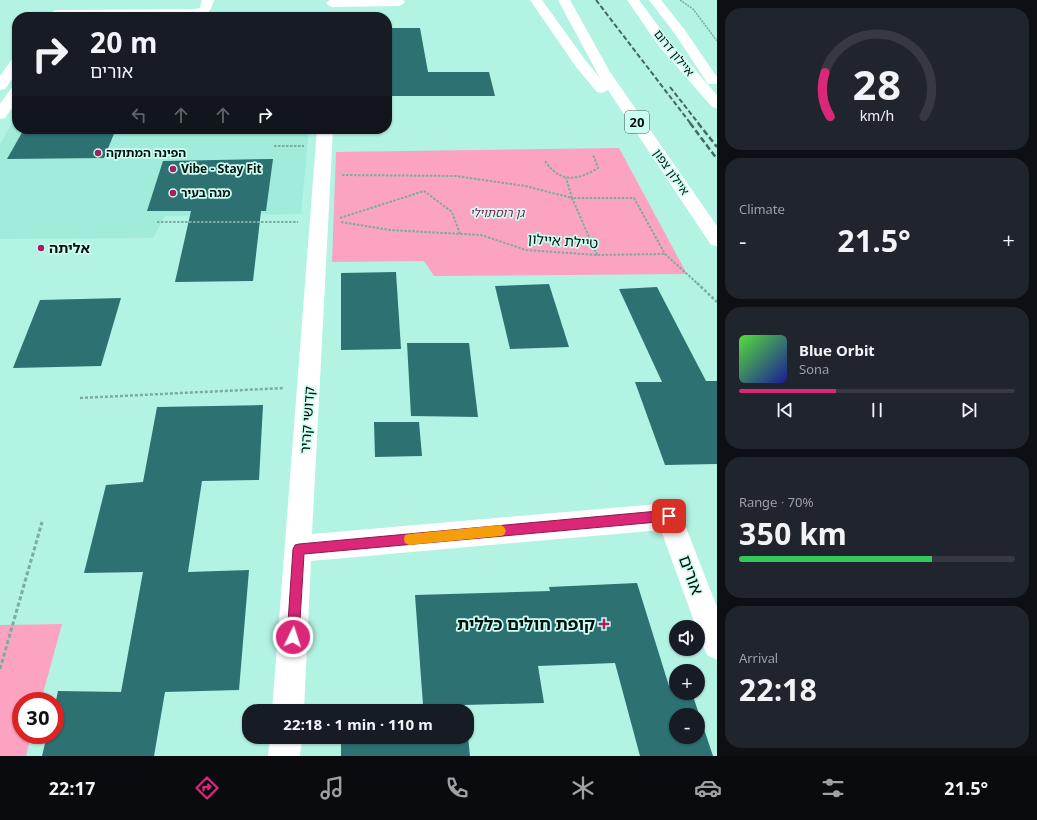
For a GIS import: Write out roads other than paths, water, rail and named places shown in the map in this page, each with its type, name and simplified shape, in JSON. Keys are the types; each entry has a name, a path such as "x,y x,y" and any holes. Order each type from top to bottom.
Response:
{"main road":[{"path":"59,12 67,0"},
{"path":"200,12 205,10 208,0"},
{"path":"536,0 581,64 694,205"},
{"name":"איילון צפון","path":"564,0 603,72 717,240"},
{"name":"איילון דרום","path":"633,0 664,42 717,104"},
{"path":"655,0 680,32 717,87"},
{"path":"330,12 331,1 399,2"},
{"path":"0,86 12,69"},
{"path":"0,115 12,97"},
{"name":"קדושי קהיר","path":"288,704 309,387 326,220 323,174 325,137"},
{"name":"אורים","path":"299,549 669,516 717,645"},
{"path":"284,756 285,744"}],"railway":[{"path":"596,0 691,124"},
{"path":"670,87 699,124"},
{"path":"690,123 717,159"},
{"path":"698,123 717,147"}],"place":[{"name":"הפינה המתוקה","path":"98,153"},
{"name":"Vibe - Stay Fit","path":"173,169"},
{"name":"מגה בעיר","path":"173,193"},
{"name":"אליתה","path":"41,248"},
{"name":"קופת חולים כללית","path":"604,624"}],"park label":[{"name":"גן רוסתוילי","path":"497,213"}]}
